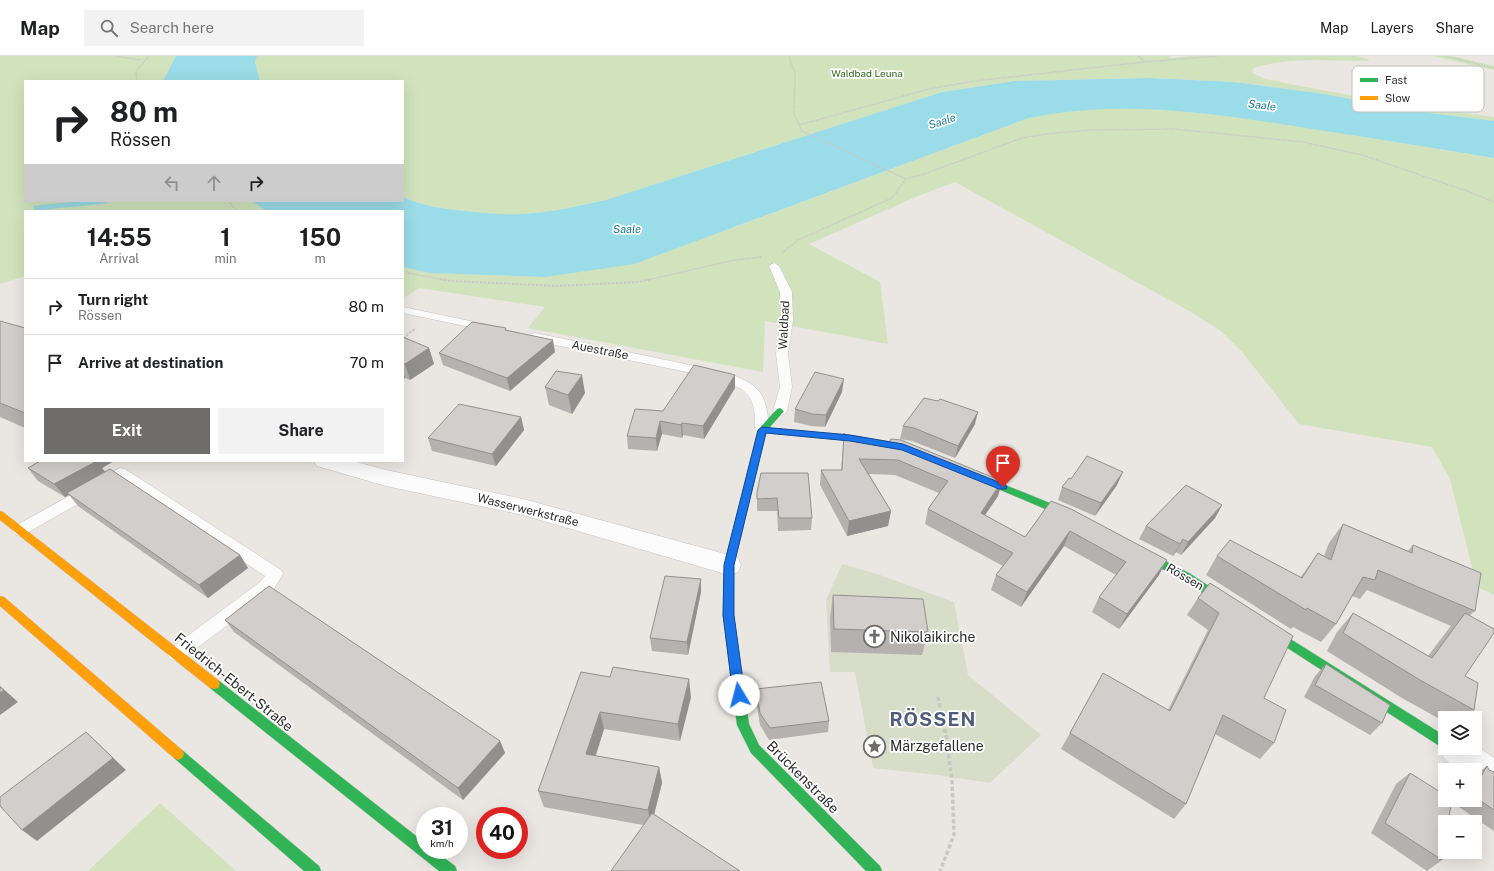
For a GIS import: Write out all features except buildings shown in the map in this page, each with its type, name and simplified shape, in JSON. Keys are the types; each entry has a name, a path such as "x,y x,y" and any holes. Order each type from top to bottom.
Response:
{"street":[{"path":"762,430 780,411"},
{"path":"762,430 850,438 896,446"},
{"name":"Brückenstraße","path":"762,430 729,565 728,615 744,725 755,749 875,871"},
{"name":"Wasserwerkstraße","path":"329,462 386,478 523,507 729,565"},
{"path":"967,472 1081,520"},
{"name":"Friedrich-Ebert-Straße","path":"0,515 450,871"},
{"name":"Rössen","path":"1129,546 1185,576 1238,610"},
{"path":"0,600 314,871"},
{"path":"1258,623 1438,739"},
{"path":"1464,755 1494,774"}],"lane":[{"name":"Waldbad","path":"777,261 786,292 787,320 782,354 785,368 786,387 780,411"},
{"path":"404,310 504,331"},
{"name":"Auestraße","path":"527,336 725,376 746,385 757,394 760,402 762,430"},
{"path":"20,530 120,473 275,574 266,587 176,654"}],"path":[{"path":"117,56 140,60"},
{"path":"137,80 136,71 149,56"},
{"path":"790,56 795,74 794,114 798,118 802,131 906,179"},
{"path":"1138,56 1144,62"},
{"path":"799,125 944,86 1016,75 1218,56"},
{"path":"1445,56 1494,68"},
{"path":"404,272 451,281 557,286 638,282 730,261 777,261 798,240 892,198 906,179 924,174 1022,138 1045,134 1091,130 1175,129 1283,138 1362,155 1467,191 1494,202"},
{"path":"229,202 236,210"},
{"path":"938,697 946,736 952,780 954,835 940,871"}],"green space":[{"path":"0,56 176,56 164,80 24,80 24,202 253,202 265,210 24,210 24,276 0,284"},
{"name":"Waldbad Leuna","path":"257,56 1168,56 1171,58 1190,56 1356,56 1368,59 1369,61 1311,60 1282,62 1254,68 1252,73 1266,79 1352,96 1352,99 1234,82 1150,78 1015,81 942,92 606,200 564,209 521,214 500,214 441,208 418,203 404,197 404,80 260,80 255,62"},
{"path":"1432,56 1452,56 1494,66 1494,70 1484,68 1484,66 1476,66"},
{"path":"1085,109 1159,109 1247,118 1494,158 1494,595 1477,587 1450,479 1432,447 1299,424 1243,353 1221,331 1191,312 955,182 918,196 809,244 880,282 888,344 765,321 763,372 528,328 545,307 419,288 404,297 404,267 430,273 545,277 730,229 1029,118 1055,112"},
{"path":"1423,112 1457,112 1494,117 1494,121"},
{"path":"842,564 877,574 954,602 968,675 1041,735 990,783 938,775 873,768 855,672 830,672 826,600"},
{"path":"160,803 236,871 88,871"}],"water":[{"path":"176,56 257,56 255,62 260,80 164,80"},
{"name":"Saale","path":"1150,78 1234,82 1352,99 1352,112 1423,112 1494,121 1494,158 1277,123 1170,110 1099,109 1064,112 1029,118 634,264 545,277 430,273 404,267 404,210 265,210 253,202 404,202 404,197 425,205 487,213 521,214 564,209 606,200 942,92 1015,81"}],"waterway":[{"path":"36,208 95,202"}],"traffic: fast":[{"path":"780,411 762,430 729,565 728,615 743,725 755,749 875,871"},
{"path":"762,430 850,438 890,445"},
{"path":"973,475 1074,517"},
{"path":"1138,551 1185,576 1231,606"},
{"path":"1265,628 1438,739"},
{"path":"214,684 450,871"},
{"path":"178,754 314,871"}],"traffic: slow":[{"path":"0,515 214,684"},
{"path":"0,600 178,754"}],"place":[{"name":"Nikolaikirche","path":"875,637"},
{"name":"Märzgefallene","path":"875,746"}],"district":[{"name":"RÖSSEN","path":"933,719"}],"route":[{"path":"739,695 728,615 729,565 762,430 850,438 903,447 1003,487"}]}
